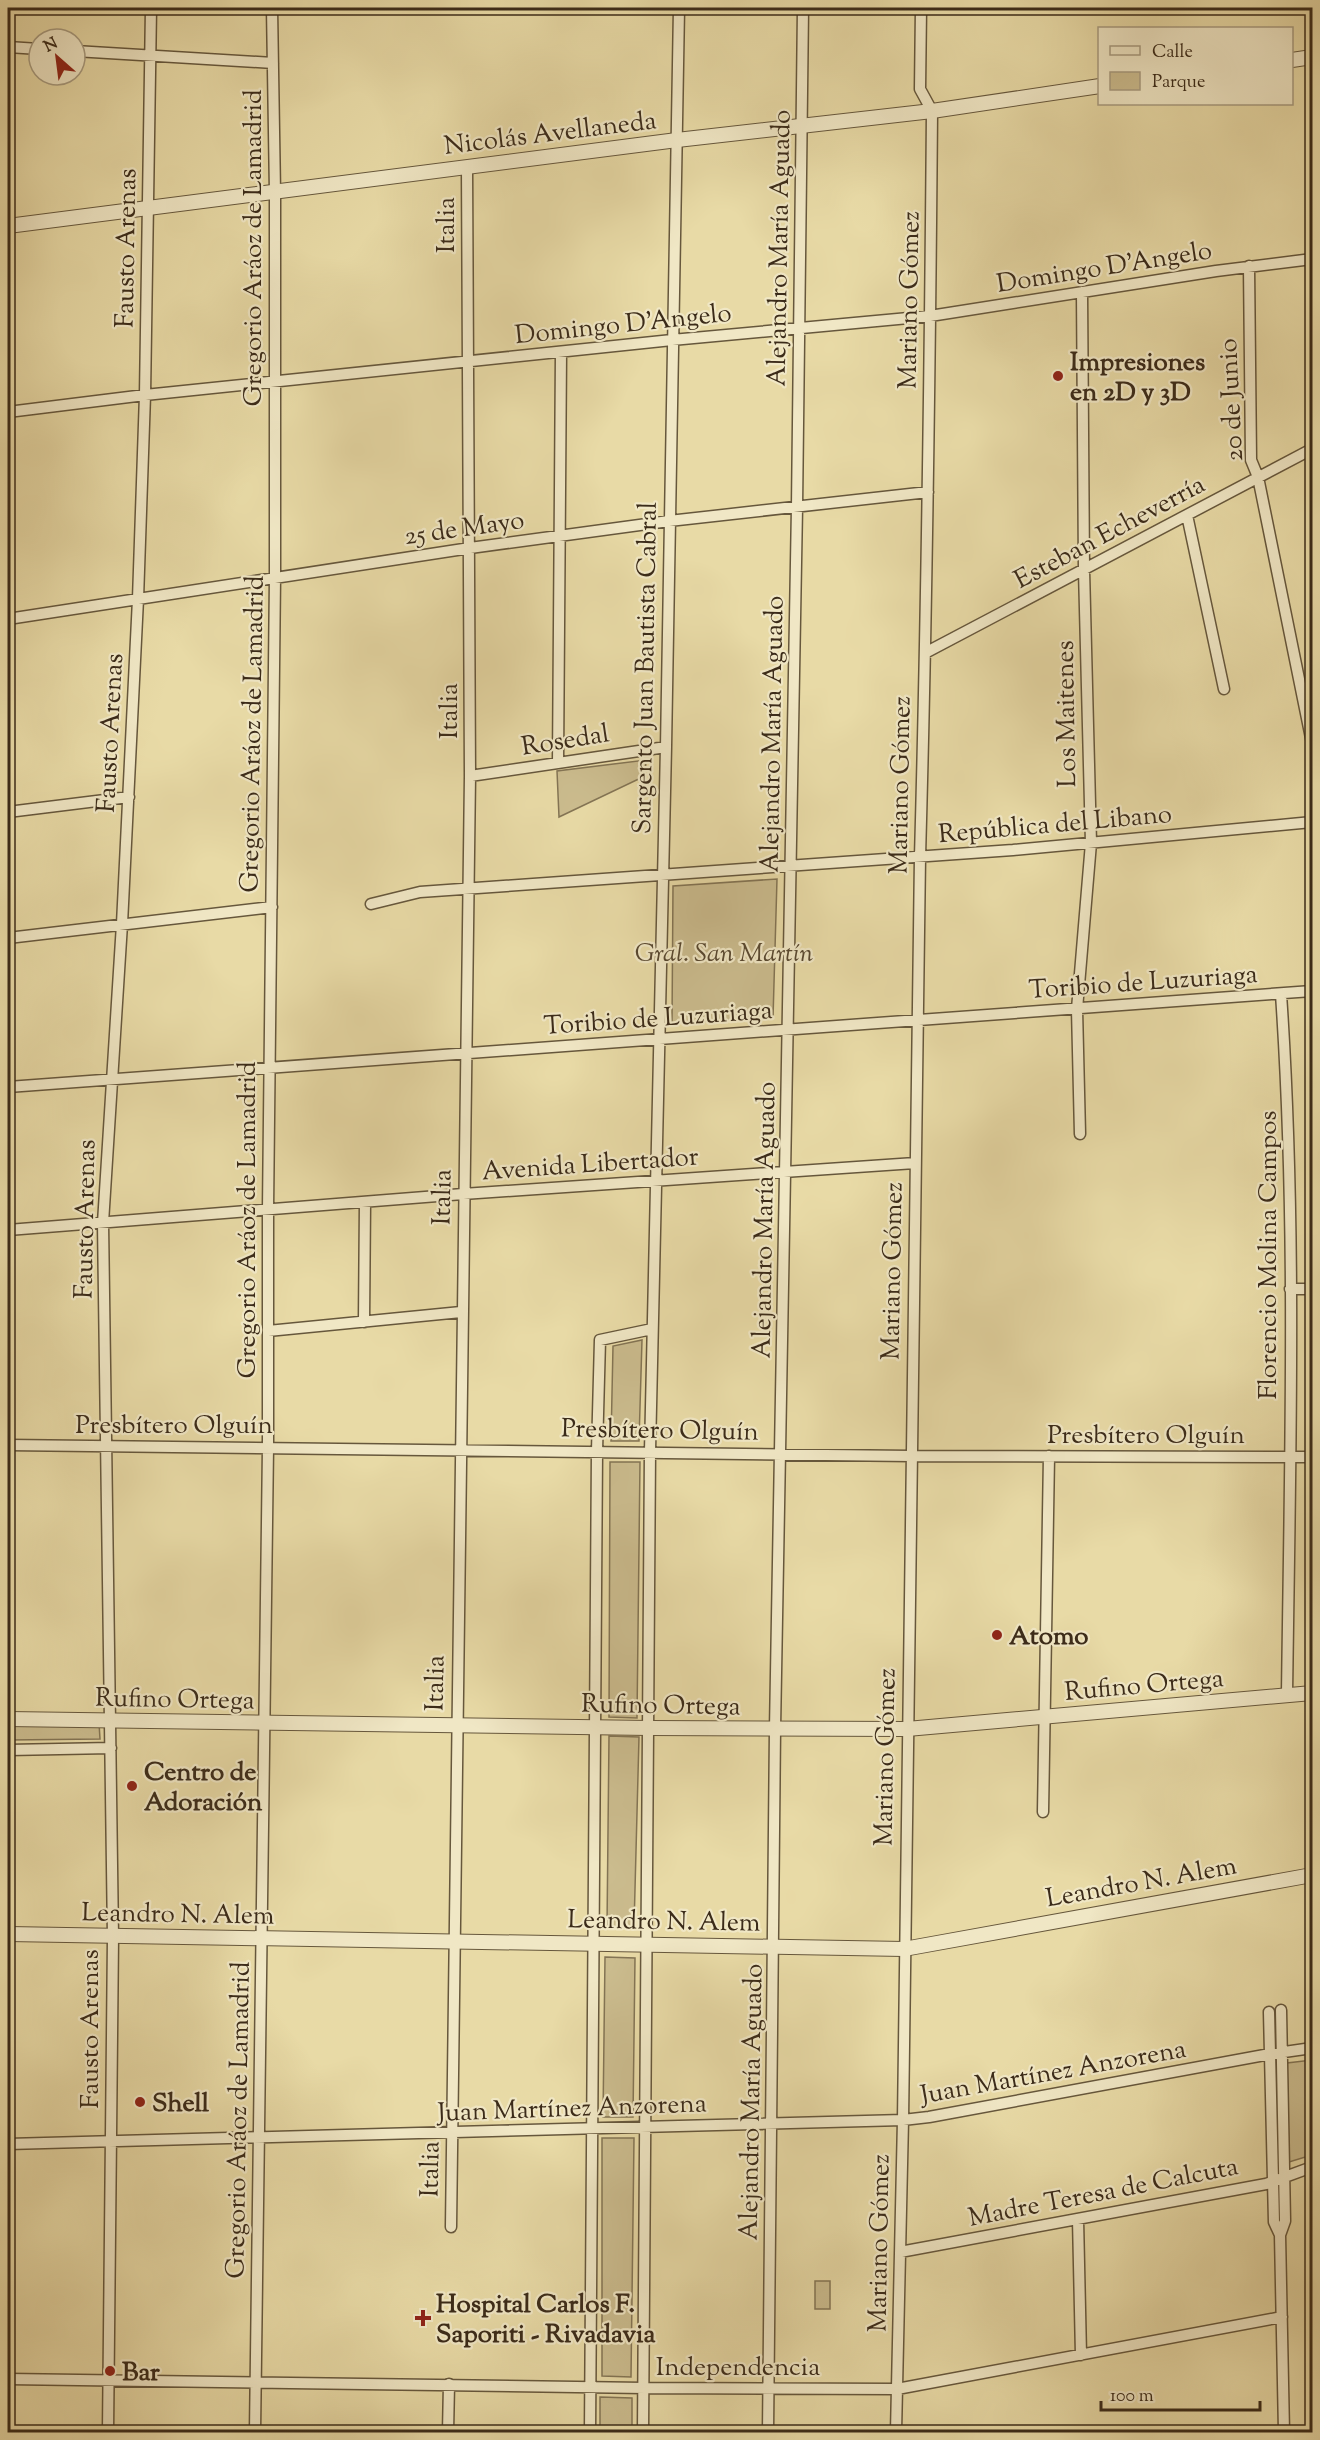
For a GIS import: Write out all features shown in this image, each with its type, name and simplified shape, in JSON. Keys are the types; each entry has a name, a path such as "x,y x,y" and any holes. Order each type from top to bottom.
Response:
{"street":[{"name":"Fausto Arenas","path":"108,2433 113,1937 103,1223 122,924 138,599 146,395 151,8"},
{"name":"Gregorio Aráoz de Lamadrid","path":"255,2433 268,1447 269,1067 275,577 276,381 272,8"},
{"name":"Sargento Juan Bautista Cabral","path":"643,2433 650,1451 666,747 679,8"},
{"name":"Alejandro María Aguado","path":"768,2433 775,1729 792,866 803,8"},
{"path":"921,8 920,89 932,111"},
{"path":"8,47 27,48"},
{"path":"87,52 273,63"},
{"path":"1293,60 1312,57"},
{"name":"Nicolás Avellaneda","path":"8,226 677,140 932,111 1098,86"},
{"name":"Mariano Gómez","path":"896,2433 903,2120 920,857 926,652 932,111"},
{"name":"Italia","path":"450,2227 470,776 467,167"},
{"name":"Domingo D'Angelo","path":"8,412 276,381 930,316 1249,266 1312,259"},
{"name":"20 de Junio","path":"1249,266 1251,460 1258,477 1312,739"},
{"name":"Los Maitenes","path":"1080,1134 1077,1009 1091,843 1084,570 1082,292"},
{"path":"558,763 561,352"},
{"name":"Esteban Echeverría","path":"926,652 1312,449"},
{"name":"25 de Mayo","path":"8,619 560,535 928,492"},
{"path":"1187,515 1224,689"},
{"name":"Rosedal","path":"470,776 666,747"},
{"path":"8,812 129,797"},
{"name":"República del Libano","path":"371,904 420,892 920,857 1312,822"},
{"path":"8,938 272,907"},
{"name":"Toribio de Luzuriaga","path":"8,1087 1312,991"},
{"name":"Florencio Molina Campos","path":"1281,994 1289,1106 1290,1457 1287,1695"},
{"name":"Avenida Libertador","path":"8,1230 463,1194 915,1163"},
{"path":"364,1322 366,1202"},
{"path":"1290,1289 1312,1289"},
{"path":"268,1331 461,1312"},
{"path":"590,2433 597,1451 600,1341 652,1329"},
{"name":"Presbítero Olguín","path":"8,1445 650,1451 911,1456 1312,1457"},
{"path":"1043,1812 1049,1456"},
{"name":"Rufino Ortega","path":"8,1719 649,1728 907,1729 1312,1693"},
{"name":"Rufino Ortega","path":"8,1750 111,1748"},
{"name":"Leandro N. Alem","path":"8,1934 904,1949 1312,1875"},
{"path":"1280,2235 1274,2222 1273,2181 1276,2053 1281,2010"},
{"path":"1269,2012 1276,2053 1284,2176 1285,2221 1280,2235 1284,2433"},
{"name":"Juan Martínez Anzorena","path":"8,2144 903,2120 1312,2048"},
{"name":"Madre Teresa de Calcuta","path":"900,2252 1273,2181 1312,2167"},
{"path":"1078,2219 1081,2355"},
{"name":"Independencia","path":"8,2379 768,2390 897,2389 1282,2317"},
{"path":"448,2433 449,2384"}],"green space":[{"path":"646,760 645,776 559,817 557,771"},
{"name":"Gral. San Martín","path":"777,879 773,1018 672,1023 673,886"},
{"path":"642,1340 639,1441 611,1441 613,1346"},
{"path":"610,1462 640,1462 637,1718 609,1717"},
{"path":"8,1720 99,1723 100,1739 8,1740"},
{"path":"609,1736 639,1737 634,1927 607,1927"},
{"path":"605,1957 635,1958 633,2117 603,2117"},
{"path":"1312,2060 1312,2155 1289,2162 1287,2063"},
{"path":"602,2138 634,2138 631,2377 602,2376"},
{"path":"815,2281 830,2281 830,2309 815,2309"},
{"path":"600,2397 632,2398 632,2432 600,2432"}],"place":[{"name":"Impresiones en 2D y 3D","path":"1058,376"},
{"name":"Atomo","path":"997,1635"},
{"name":"Centro de Adoración","path":"132,1786"},
{"name":"Shell","path":"140,2102"},
{"name":"Hospital Carlos F. Saporiti - Rivadavia","path":"423,2318"},
{"name":"Bar","path":"110,2371"}]}
